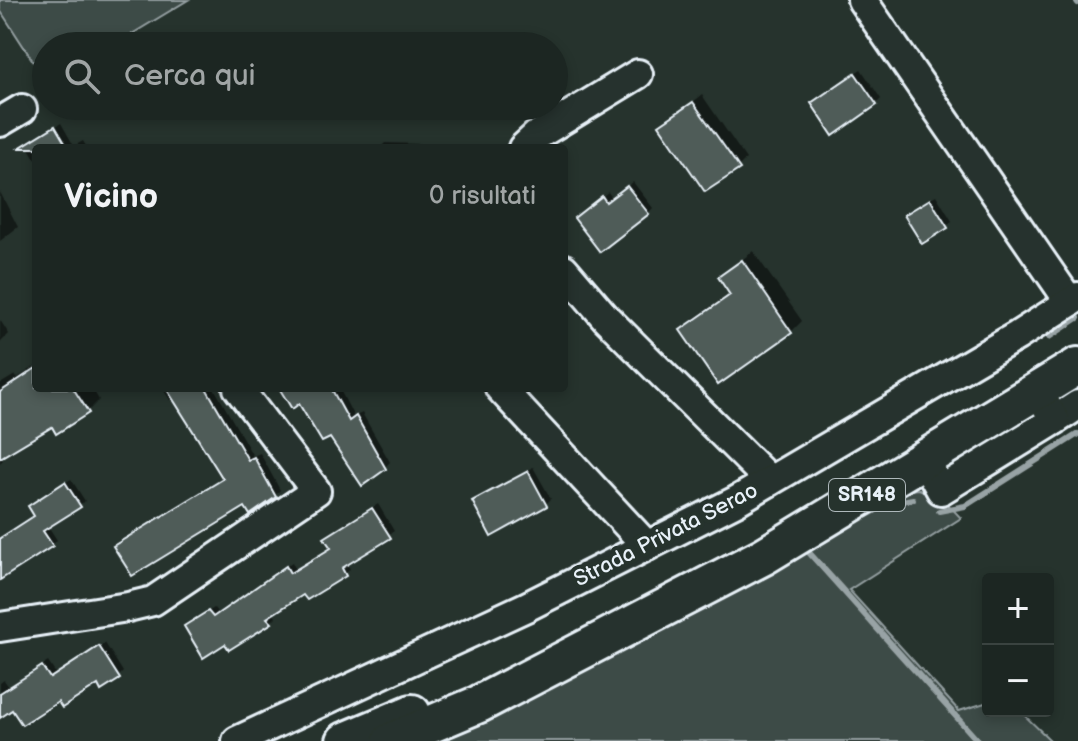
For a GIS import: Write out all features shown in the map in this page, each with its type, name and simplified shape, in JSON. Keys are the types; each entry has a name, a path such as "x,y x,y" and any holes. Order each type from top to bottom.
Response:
{"main road":[{"name":"SR148","path":"391,741 479,704 764,556 925,461 1057,406 1078,366"},
{"name":"SR148","path":"345,741 650,614"}],"street":[{"path":"862,0 1074,299"},
{"path":"568,117 638,74"},
{"path":"527,144 562,120"},
{"path":"568,274 606,318 770,481"},
{"name":"Strada Privata Serao","path":"237,741 512,614 647,546 770,481 1017,336 1074,299"},
{"path":"0,627 153,601 316,491 241,392"},
{"path":"504,392 647,546"}],"shaded area":[{"path":"0,0 188,0 135,32 32,32 32,59 0,10"},
{"path":"919,489 944,500 961,518 849,590 959,711 982,704 982,717 1026,717 1051,741 418,741 709,600 909,490"}],"building":[{"path":"855,73 877,105 833,136 811,103"},
{"path":"693,102 740,169 705,192 659,125"},
{"path":"55,126 66,144 32,144 32,148 19,148"},
{"path":"627,186 649,214 600,252 574,218 602,196 606,202"},
{"path":"930,199 948,228 922,244 904,215"},
{"path":"742,260 792,333 718,385 680,330 730,295 718,277"},
{"path":"32,371 32,392 76,392 89,413 56,434 52,427 0,458 0,392"},
{"path":"169,392 208,392 248,460 254,457 276,497 250,515 245,507 132,576 113,546 223,479"},
{"path":"281,392 333,392 349,421 356,416 386,469 362,486 330,438 322,442 299,404 292,409"},
{"path":"528,471 547,506 491,537 472,501"},
{"path":"65,482 81,507 43,531 53,546 0,580 0,538 34,516 28,506"},
{"path":"372,508 391,538 342,568 346,576 307,600 303,595 267,618 272,623 229,650 225,644 203,658 184,626 208,611 213,617 286,566 290,573 331,548 324,538"},
{"path":"99,646 120,679 101,691 98,685 62,708 58,702 22,725 12,710 0,718 0,693 42,666 50,678"}],"waterway":[{"path":"1049,337 1078,318"},
{"path":"939,511 965,506 1078,434"},
{"path":"863,517 889,503 913,499"},
{"path":"804,547 978,741"}]}
